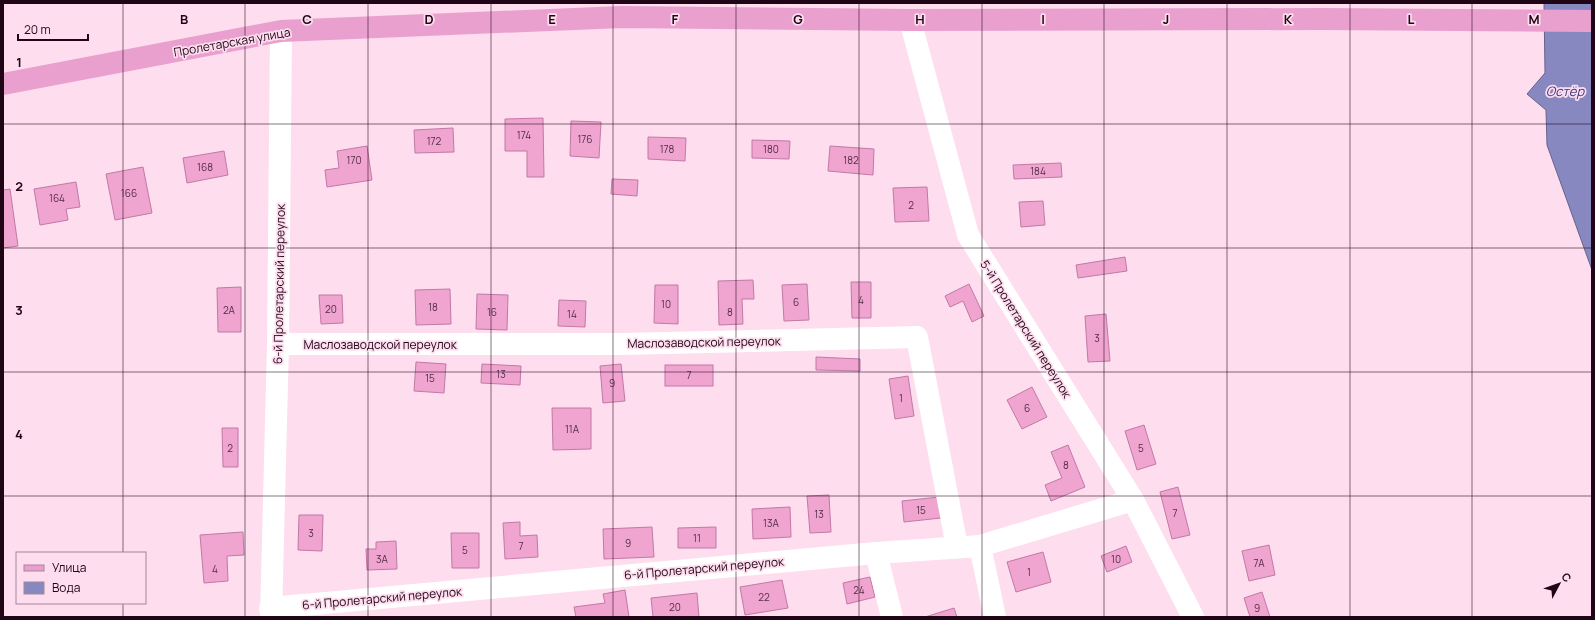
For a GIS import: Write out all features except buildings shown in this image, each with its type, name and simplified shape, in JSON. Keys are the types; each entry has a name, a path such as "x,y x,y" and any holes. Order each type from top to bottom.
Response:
{"main road":[{"name":"Пролетарская улица","path":"3,84 281,31 622,17 910,20 1322,19 1592,21"}],"street":[{"name":"5-й Пролетарский переулок","path":"910,20 968,235 1133,500 1193,617"},
{"name":"6-й Пролетарский переулок","path":"281,31 278,344 270,612 876,553 980,546 1133,500"},
{"name":"Маслозаводской переулок","path":"278,344 623,344 917,338 957,548"},
{"path":"980,546 995,617"},
{"path":"876,553 892,617"}],"water":[{"name":"Остёр","path":"1544,3 1592,3 1592,270 1547,145 1546,110 1527,94 1545,73"}]}
